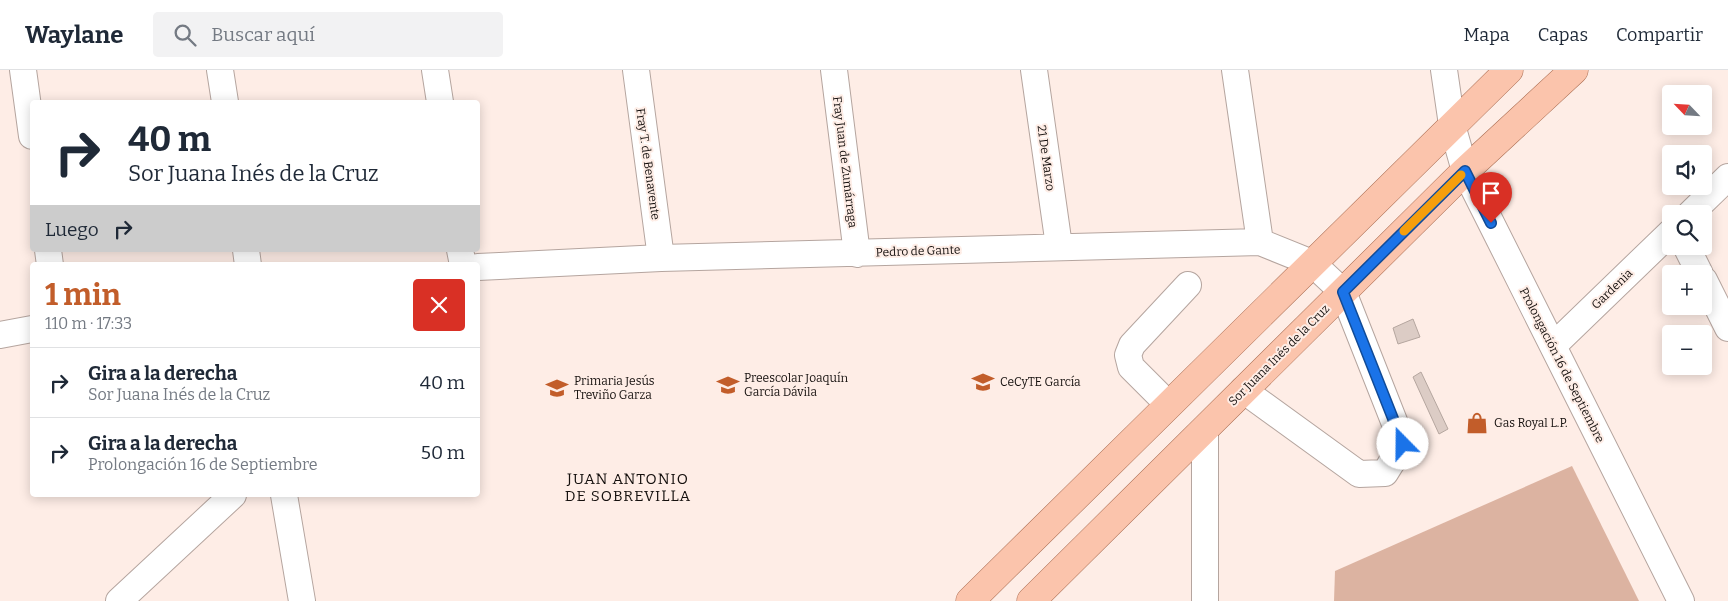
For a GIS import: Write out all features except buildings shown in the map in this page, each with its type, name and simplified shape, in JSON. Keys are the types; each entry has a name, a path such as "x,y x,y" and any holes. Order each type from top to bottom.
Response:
{"main road":[{"path":"970,601 1509,70"},
{"name":"Sor Juana Inés de la Cruz","path":"1031,601 1465,171 1574,70"}],"street":[{"path":"23,70 30,121"},
{"path":"220,70 225,100"},
{"path":"435,70 440,100"},
{"name":"Fray T. de Benavente","path":"636,70 661,258"},
{"name":"Fray Juan de Zumárraga","path":"834,70 857,254"},
{"name":"21 De Marzo","path":"1034,70 1059,246"},
{"path":"1236,70 1260,242"},
{"name":"Prolongación 16 de Septiembre","path":"1444,70 1452,125 1465,171 1681,601"},
{"path":"1699,205 1728,177"},
{"name":"Gardenia","path":"1553,346 1662,241"},
{"name":"Pedro de Gante","path":"480,267 661,258 1260,242 1312,263 1343,292"},
{"path":"1168,404 1131,367 1128,355 1132,345 1188,285"},
{"path":"1243,390 1359,474 1385,473 1403,444 1343,292"},
{"path":"1712,296 1728,328"},
{"path":"0,335 30,329"},
{"path":"1205,429 1205,601"},
{"path":"119,601 231,497"},
{"path":"284,497 302,601"}],"shaded area":[{"path":"1572,466 1639,601 1334,601 1335,571"}],"slow traffic":[{"path":"1404,231 1461,175"}],"place":[{"name":"CeCyTE García","path":"983,382"},
{"name":"Preescolar Joaquín García Dávila","path":"728,385"},
{"name":"Primaria Jesús Treviño Garza","path":"557,388"},
{"name":"Gas Royal L.P.","path":"1477,423"}],"district":[{"name":"JUAN ANTONIO DE SOBREVILLA","path":"628,488"}],"route":[{"path":"1403,444 1343,292 1465,171 1491,223"}]}
